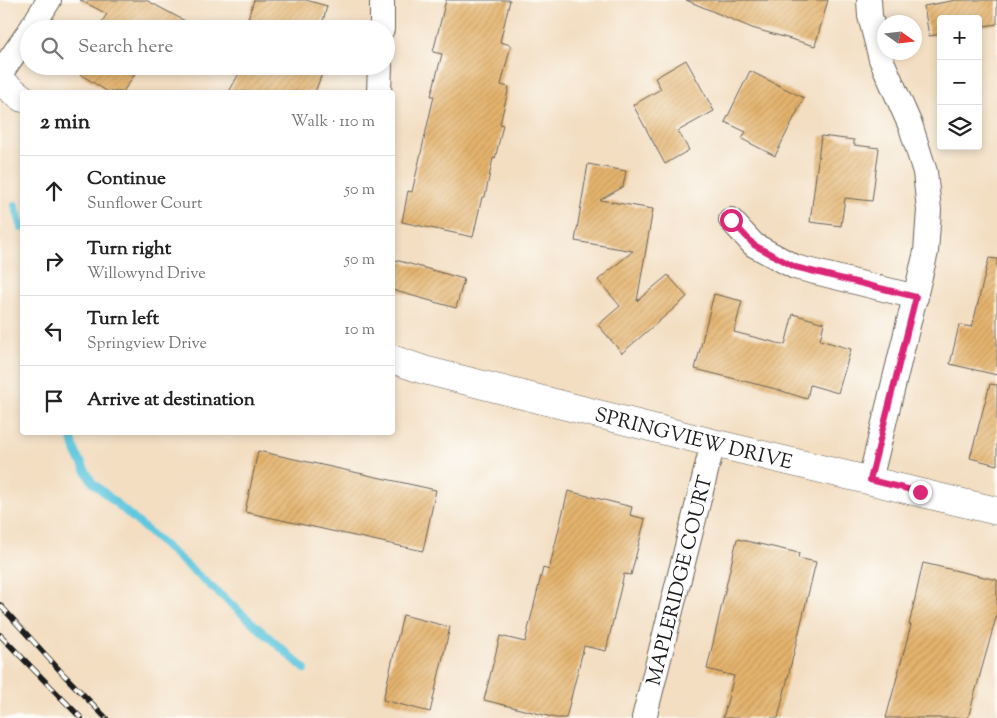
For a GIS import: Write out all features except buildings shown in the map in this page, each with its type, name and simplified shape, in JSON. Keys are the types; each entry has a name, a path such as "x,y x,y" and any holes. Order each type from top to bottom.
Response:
{"street":[{"path":"37,20 49,0"},
{"path":"382,0 382,20"},
{"path":"869,0 870,16 881,59 911,127 925,172 929,210 927,244 916,297 870,480"},
{"path":"0,74 20,45"},
{"path":"379,90 380,75"},
{"path":"0,81 20,96"},
{"path":"731,220 754,245 795,267 916,297"},
{"name":"SPRINGVIEW DRIVE","path":"395,360 424,370 713,443 997,511"},
{"name":"MAPLERIDGE COURT","path":"644,718 713,443"}],"waterway":[{"path":"15,205 20,221"},
{"path":"71,436 76,453 92,482 305,669"}],"railway":[{"path":"0,605 106,718"},
{"path":"0,635 81,718"}],"route":[{"path":"731,220 754,245 795,267 916,297 870,480 920,492"}]}
